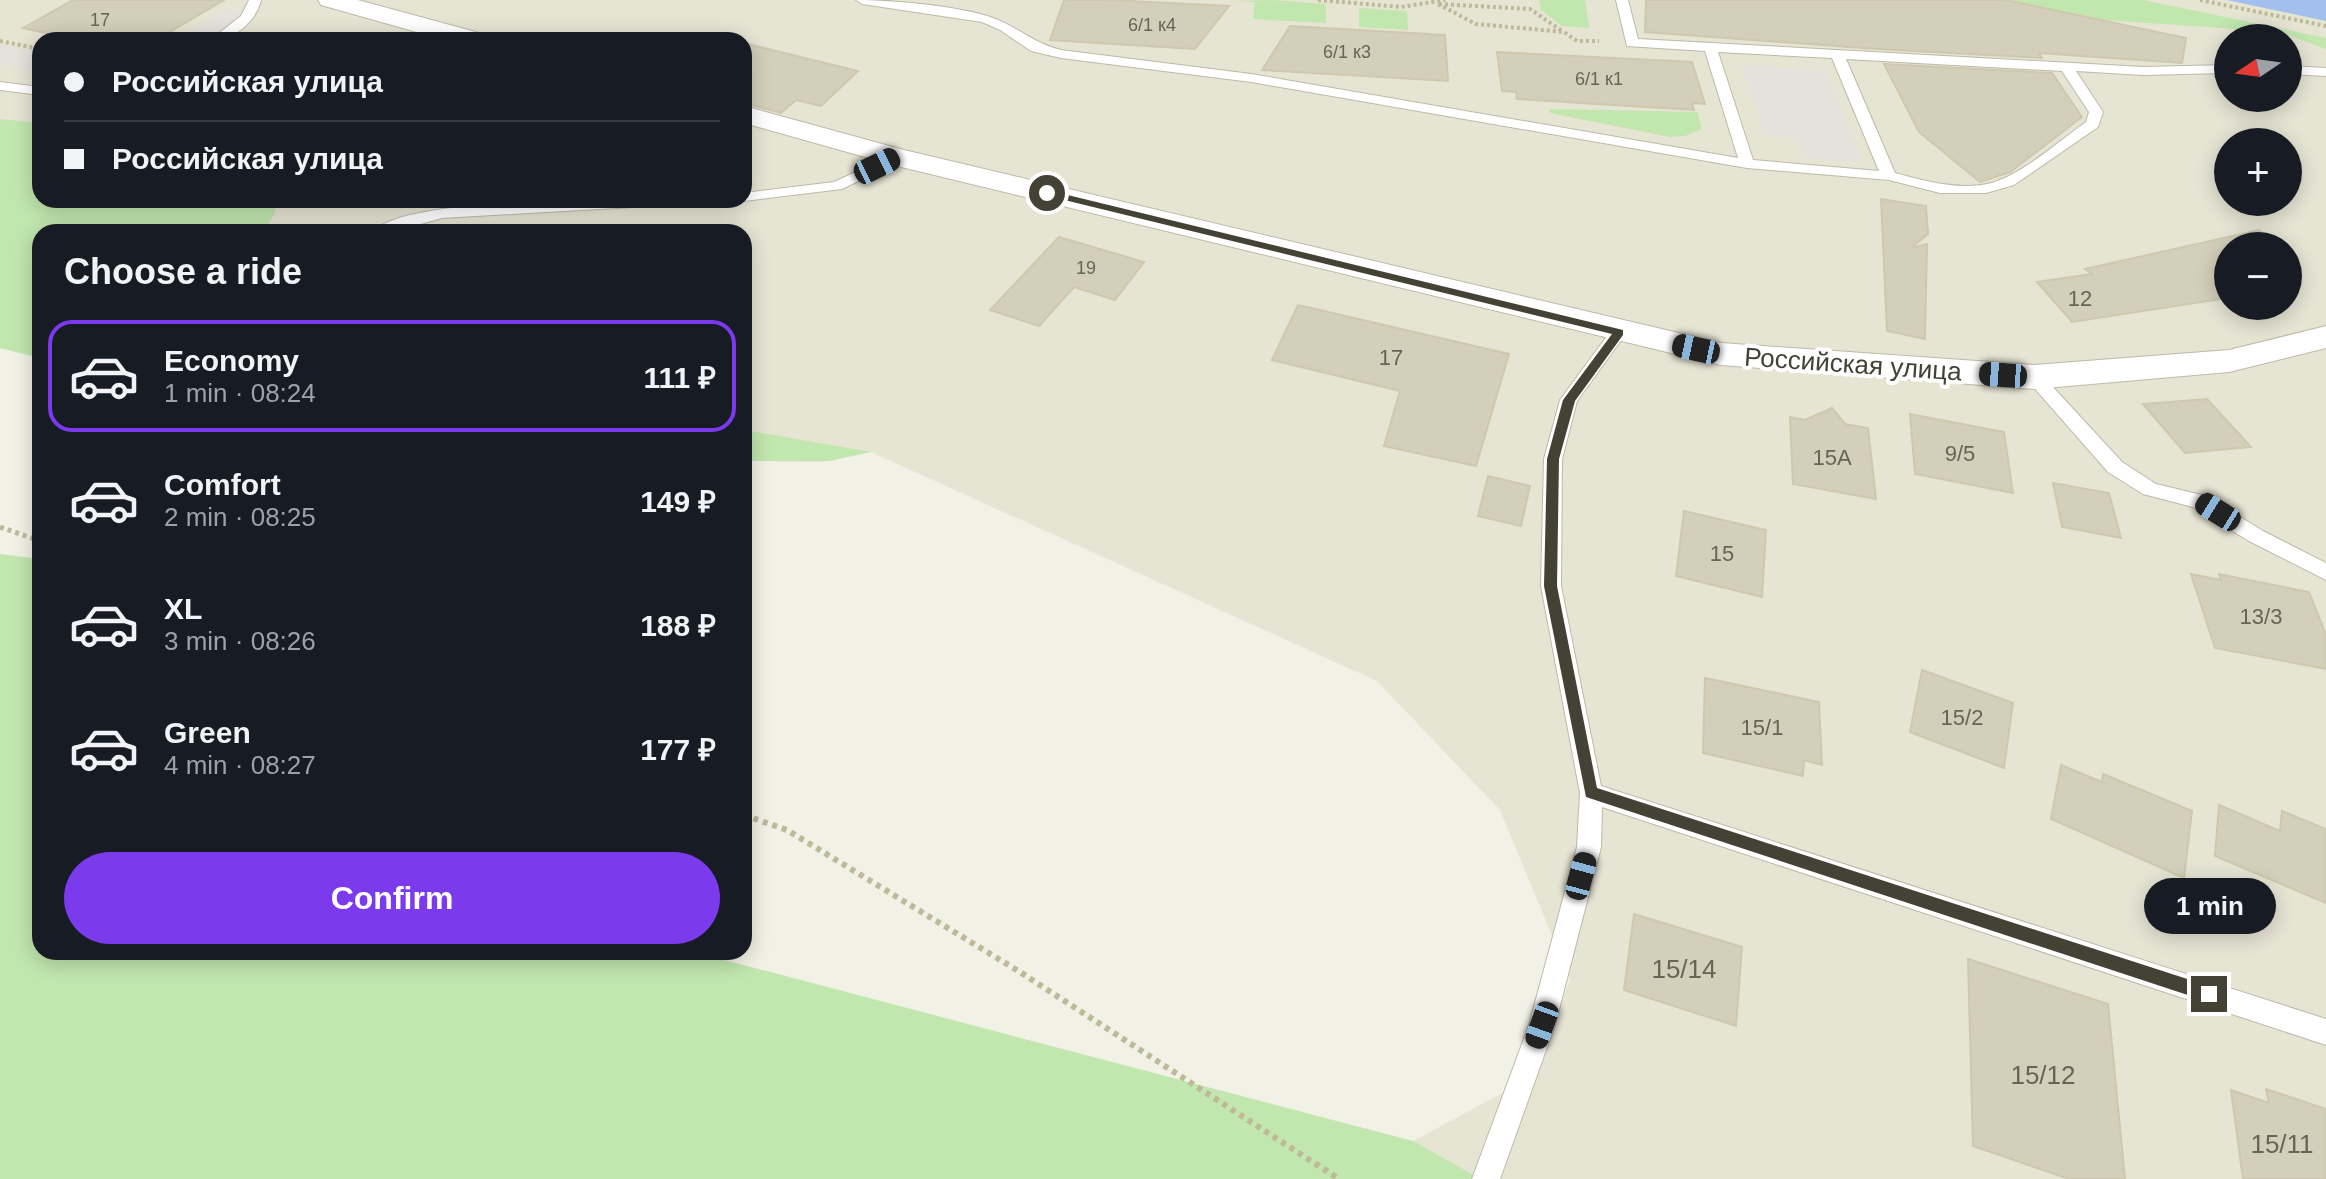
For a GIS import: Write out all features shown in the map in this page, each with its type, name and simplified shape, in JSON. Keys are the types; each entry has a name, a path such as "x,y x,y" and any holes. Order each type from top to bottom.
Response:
{"street":[{"path":"330,0 445,32"},
{"name":"Российская улица","path":"752,116 897,157 1721,354 2034,377 2229,361 2326,337"}],"lane":[{"path":"228,32 244,21 253,10 255,0"},
{"path":"862,0 985,19 1005,27 1036,48 1061,54 1251,78 1747,164 1889,176 1940,189 1986,189 2009,182 2093,124 2096,112 2066,67"},
{"path":"1622,0 1632,43 2066,67 2214,69"},
{"path":"1710,47 1747,164"},
{"path":"1837,54 1889,176"},
{"path":"2302,71 2326,72"},
{"path":"0,86 32,90"},
{"path":"752,196 837,186 897,157"},
{"path":"397,224 442,213 529,208"},
{"path":"1486,1179 1542,1025 1589,847 1591,793 1551,586 1553,459 1569,400 1619,332"},
{"path":"2034,377 2115,467 2150,489 2199,501 2256,536 2326,572"},
{"path":"1591,793 2326,1032"}],"path":[{"path":"1318,0 1530,9 1577,41 1632,43"},
{"path":"1438,4 1445,0"},
{"path":"2200,0 2326,26"},
{"path":"1438,4 1476,24 1564,32"},
{"path":"0,41 32,47"},
{"path":"0,527 32,538"},
{"path":"752,818 787,830 1020,972 1339,1179"}],"shaded area":[{"path":"0,0 2326,0 2326,1179 1481,1179 1413,1141 1537,1075 1570,979 1500,810 1377,681 871,452 821,462 752,461 752,224 32,224 32,356 0,348"},
{"path":"224,10 245,14 217,32 190,32"},
{"path":"0,44 32,51 32,70 0,63"},
{"path":"1741,65 1825,70 1862,162 1805,158 1797,137 1765,135"}],"green space":[{"path":"1539,0 1585,0 1589,28 1562,26 1541,10"},
{"path":"1997,0 2143,0 2259,24 2214,24 2214,28 2089,19"},
{"path":"1231,1 1326,4 1326,23 1253,19 1255,2"},
{"path":"1359,8 1407,11 1408,30 1359,27"},
{"path":"2302,33 2326,38 2326,49 2302,40"},
{"path":"1549,109 1697,112 1702,129 1685,136 1670,137 1550,113"},
{"path":"0,119 32,122 32,208 275,208 268,224 32,224 32,356 0,348"},
{"path":"752,431 871,452 829,461 752,461"},
{"path":"0,554 32,558 32,960 724,960 1413,1141 1481,1179 0,1179"}],"water":[{"path":"2227,0 2326,0 2326,21"}],"building":[{"path":"73,0 224,0 170,32 41,32 23,28"},
{"path":"1064,0 1229,6 1195,49 1050,40"},
{"path":"1646,0 2006,0 2186,38 2182,63 2039,53 2042,58 1877,49 1645,32"},
{"path":"1290,26 1445,35 1448,81 1262,70"},
{"path":"752,45 858,71 821,106 796,100 781,113 752,105"},
{"path":"1497,52 1692,62 1705,104 1692,103 1694,110 1517,99 1516,92 1502,91"},
{"path":"1884,64 2052,73 2082,117 2010,172 1980,182 1919,132"},
{"path":"1881,199 1926,206 1928,234 1911,248 1927,244 1925,339 1887,331"},
{"path":"1059,237 1144,262 1115,300 1074,287 1039,326 990,310"},
{"path":"2214,240 2214,300 2072,322 2037,282 2092,274 2085,269"},
{"path":"1298,305 1509,354 1476,466 1384,446 1400,391 1272,360"},
{"path":"2207,399 2251,447 2185,453 2143,404"},
{"path":"1832,408 1845,424 1868,428 1876,499 1793,484 1790,417 1805,420"},
{"path":"1910,414 2004,432 2013,493 1915,474"},
{"path":"1488,476 1530,486 1521,526 1478,516"},
{"path":"2053,483 2109,493 2121,538 2062,527"},
{"path":"1684,511 1766,530 1762,597 1676,576"},
{"path":"2191,574 2221,580 2219,574 2309,592 2326,635 2326,669 2215,648"},
{"path":"1922,670 2013,703 2004,768 1910,732"},
{"path":"1705,678 1819,702 1822,765 1804,760 1803,776 1703,753"},
{"path":"2061,765 2102,782 2103,774 2192,811 2184,878 2051,819"},
{"path":"2219,805 2280,831 2282,811 2326,829 2326,903 2215,856"},
{"path":"1634,914 1742,947 1736,1026 1624,990"},
{"path":"1968,959 2108,1004 2125,1179 2069,1179 1973,1146"},
{"path":"2266,1089 2326,1109 2326,1179 2243,1179 2231,1090 2269,1103"}],"route":[{"path":"1047,193 1619,332 1569,400 1553,459 1551,586 1591,793 2209,994"}]}
